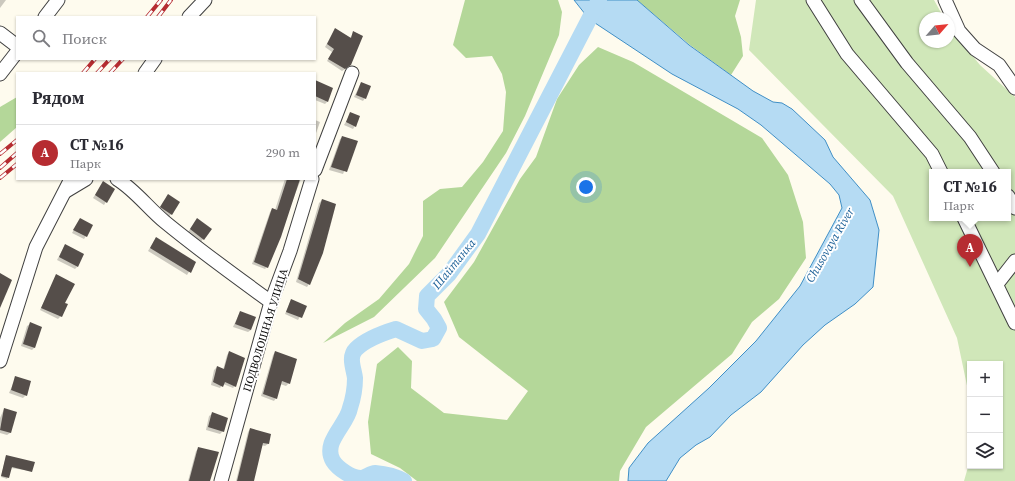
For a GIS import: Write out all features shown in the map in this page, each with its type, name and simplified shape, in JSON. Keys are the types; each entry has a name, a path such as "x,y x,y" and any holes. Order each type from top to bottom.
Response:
{"street":[{"path":"46,16 58,0"},
{"path":"190,16 205,0"},
{"path":"813,0 847,54 932,154 940,169"},
{"path":"861,0 907,63 970,137 991,169"},
{"path":"946,0 959,31 975,49 999,66 1015,88"},
{"path":"0,33 16,45"},
{"path":"0,74 16,53"},
{"path":"146,72 154,60"},
{"path":"316,167 352,73"},
{"path":"0,360 36,247 68,185 83,180"},
{"path":"119,180 125,184 154,213 195,246 271,302"},
{"name":"ПОДВОЛОШНАЯ УЛИЦА","path":"221,481 271,302 290,251 312,180"},
{"path":"966,221 1015,323"},
{"path":"997,284 1015,261"}],"green space":[{"path":"465,0 558,0 562,12 559,35 525,116 506,153 435,258 374,317 323,343 345,323 379,299 409,264 423,236 423,201 440,189 462,187 483,162 503,131 506,92 502,74 492,56 466,58 453,45"},
{"path":"637,0 740,0 735,16 741,37 743,56 731,75 690,45"},
{"path":"756,0 934,0 941,12 919,12 919,48 955,48 955,34 980,65 1015,97 1015,481 964,481 967,469 1003,469 1003,361 967,361 967,386 957,338 893,196 749,50"},
{"path":"598,47 633,62 762,138 788,175 803,222 806,258 779,299 752,322 732,354 646,427 620,471 619,481 417,481 400,468 371,454 368,422 377,364 398,347 412,361 411,388 444,413 507,420 528,391 459,337 444,302 474,262 520,179 536,157 557,99 579,65"},
{"path":"16,98 16,128 0,142 0,107"}],"water":[{"name":"Chusovaya River","path":"574,0 637,0 689,45 753,91 773,102 782,103 792,109 825,140 833,157 870,200 879,230 873,287 855,304 825,325 803,345 761,392 731,415 710,437 696,445 680,458 666,481 628,481 629,468 648,443 709,388 756,341 800,286 842,208 839,195 830,184 761,125 738,109 672,74 589,19"}],"building":[{"path":"335,28 351,38 353,31 363,36 351,65 345,69 328,59 334,49 327,44"},
{"path":"316,80 333,88 328,102 316,96"},
{"path":"361,82 371,86 366,99 356,95"},
{"path":"350,112 360,116 356,127 346,122"},
{"path":"342,136 358,141 347,172 331,167"},
{"path":"287,180 300,180 281,237 268,268 254,262 272,208 277,210"},
{"path":"103,181 115,189 107,203 95,195"},
{"path":"168,194 180,202 172,215 160,207"},
{"path":"322,199 336,204 323,253 310,285 298,279"},
{"path":"80,218 93,225 87,237 73,230"},
{"path":"197,218 212,229 204,240 190,229"},
{"path":"156,237 196,262 191,273 150,248"},
{"path":"65,244 84,254 78,267 59,257"},
{"path":"0,273 12,280 0,308"},
{"path":"56,274 75,284 65,303 68,304 62,317 41,308"},
{"path":"291,299 307,306 302,318 286,312"},
{"path":"240,311 256,317 251,330 235,324"},
{"path":"30,322 42,327 35,348 23,344"},
{"path":"229,351 245,358 236,387 225,382 223,387 213,382 217,366 224,369"},
{"path":"275,351 297,359 290,384 282,381 277,399 263,394"},
{"path":"15,376 31,381 27,396 11,390"},
{"path":"4,408 17,412 11,433 0,430"},
{"path":"212,412 228,418 224,432 208,427"},
{"path":"250,428 271,434 269,444 263,443 254,481 237,481"},
{"path":"198,447 219,452 210,481 189,481"},
{"path":"6,455 35,462 32,472 12,467 9,478 1,476"}],"waterway":[{"name":"Шайтанка","path":"404,481 375,473 363,478 357,478 338,467 330,454 333,440 345,421 354,393 355,378 352,356 360,345 380,334 396,329 422,341 433,339 439,328 426,309 427,296 449,274 478,234 599,0"}],"railway":[{"path":"148,16 161,0"},
{"path":"159,16 171,0"},
{"path":"84,72 94,60"},
{"path":"98,72 109,60"},
{"path":"111,72 122,60"},
{"path":"0,154 16,141"},
{"path":"0,168 16,154"},
{"path":"0,178 16,165"}],"place":[{"name":"СТ №16","path":"970,267"}]}
